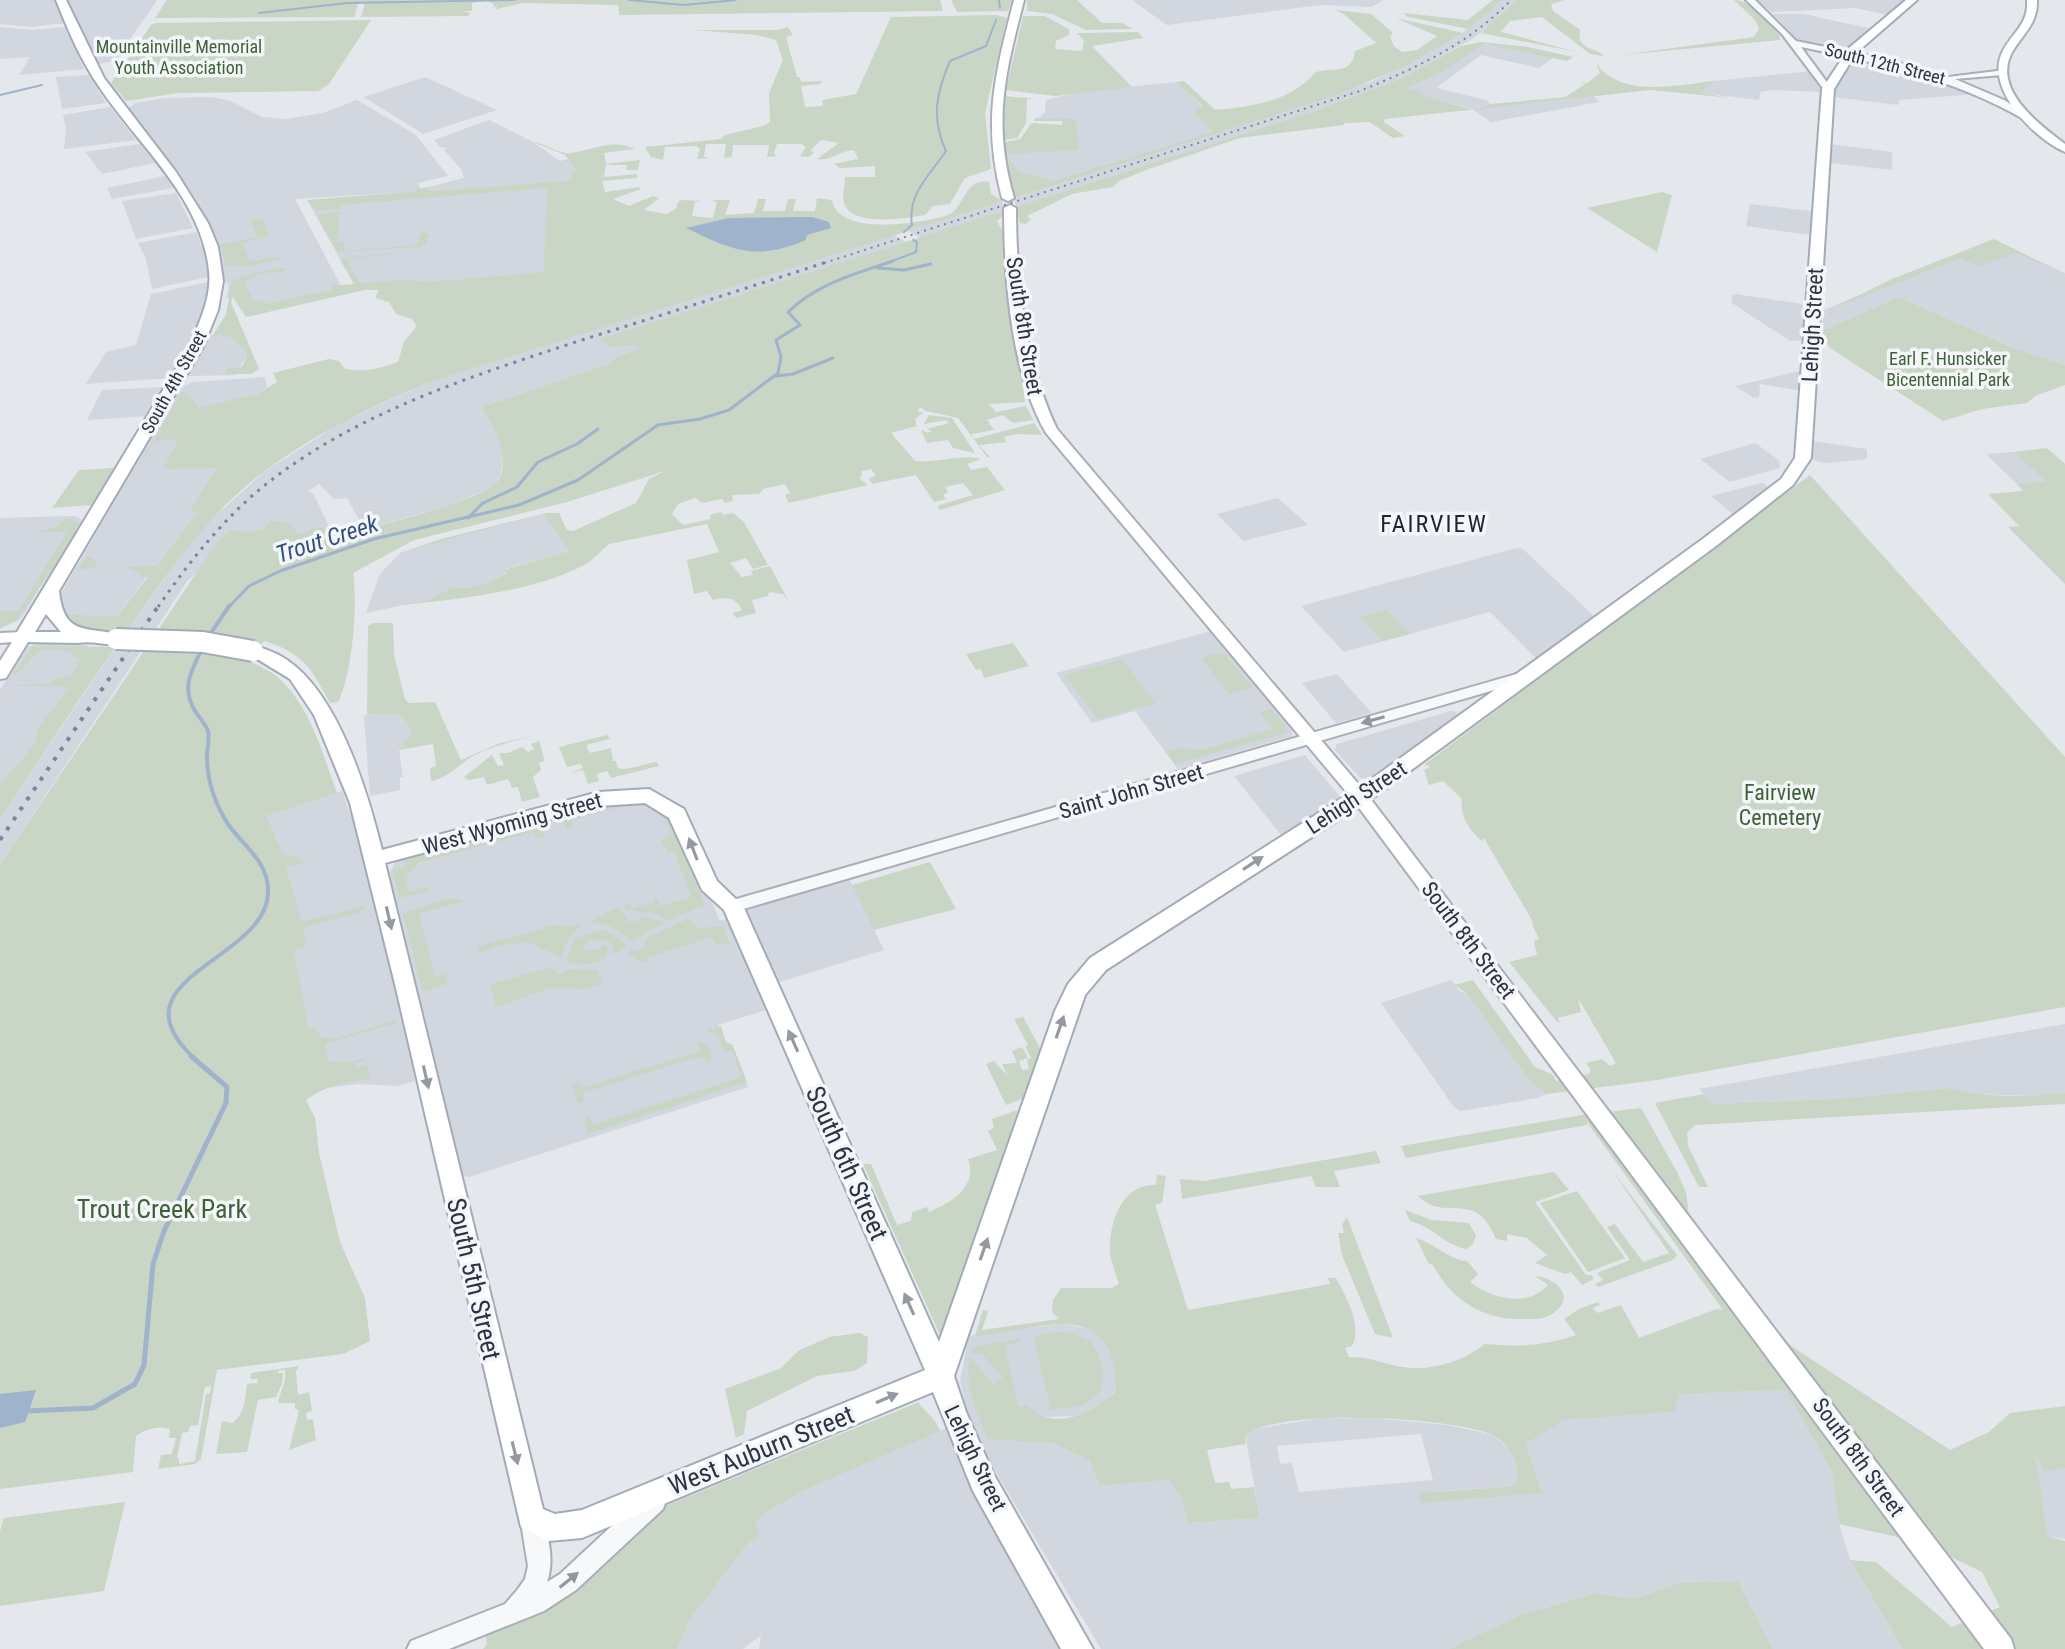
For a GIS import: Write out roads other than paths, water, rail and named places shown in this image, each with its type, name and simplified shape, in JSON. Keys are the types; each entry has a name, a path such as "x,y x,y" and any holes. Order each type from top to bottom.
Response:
{"main road":[{"name":"South 4th Street","path":"0,674 196,347 211,312 216,275 202,228 189,202 96,74 61,0"},
{"name":"South 8th Street","path":"1019,0 993,113 997,152 1009,203 1013,261 1031,382 1044,419 1061,445 1360,797 2001,1649"},
{"name":"Lehigh Street","path":"1078,1649 987,1486 951,1411 941,1376 1030,1112 1076,990 1098,964 1131,940 1360,797 1529,675 1777,491 1797,469 1803,458 1806,427 1828,89 1836,71 1850,55 1912,0"},
{"path":"2032,0 2030,24 2007,51 2002,72 2010,94 2028,118 2065,149"},
{"path":"51,591 52,616 58,624 81,633 116,639"},
{"path":"0,638 116,639"},
{"name":"South 5th Street","path":"116,639 203,642 253,651 274,659 296,675 323,714 360,803 375,859 531,1517"},
{"name":"West Wyoming Street","path":"375,859 599,799 649,796"},
{"name":"South 6th Street","path":"649,796 677,814 709,885 733,906 941,1376"},
{"name":"West Auburn Street","path":"531,1517 539,1525 559,1529 582,1524 941,1376"}],"street":[{"name":"South 12th Street","path":"1750,0 1794,43 1942,77 1994,98 2028,118"},
{"path":"1794,43 1828,89"},
{"path":"1942,77 2002,72"},
{"name":"Saint John Street","path":"733,906 1529,675"},
{"path":"1408,710 1438,707 1460,711 1463,720 1436,742"},
{"path":"419,1649 536,1603 568,1582 635,1517 675,1486"},
{"path":"502,1618 535,1587 539,1558 531,1517"}],"water":[{"path":"812,217 829,222 831,228 807,235 806,240 772,250 732,247 686,228 729,218"},
{"path":"36,1390 25,1422 0,1428 0,1394"}],"waterway":[{"name":"Trout Creek","path":"259,13 347,3 515,0"},
{"name":"Trout Creek","path":"629,0 684,5 736,0"},
{"name":"Trout Creek","path":"999,0 1000,8"},
{"name":"Trout Creek","path":"904,232 912,225 916,194 946,151 938,128 937,106 950,61 986,46 996,20"},
{"name":"Trout Creek","path":"0,95 42,85"},
{"name":"Trout Creek","path":"887,263 916,252 917,242 913,240"},
{"name":"Trout Creek","path":"887,263 893,261"},
{"name":"Trout Creek","path":"469,517 519,505 578,480 658,425 700,419 729,410 778,373 781,357 776,340 800,325 788,312 824,287 887,263"},
{"path":"878,268 904,270 931,264"},
{"path":"776,376 793,374 833,358"},
{"path":"469,517 483,503 517,487 538,462 577,444 598,429"},
{"name":"Trout Creek","path":"229,607 249,586 280,571 374,539 469,517"},
{"name":"Trout Creek","path":"208,637 230,605"},
{"name":"Trout Creek","path":"194,1058 172,1030 169,1007 180,988 245,934 262,914 268,890 264,871 228,824 210,783 208,731 191,703 188,687 202,649"},
{"name":"Trout Creek","path":"26,1411 93,1408 135,1384 144,1365 153,1264 164,1231 226,1103 227,1087 191,1056"}],"railway":[{"path":"824,263 1360,91 1421,64 1460,42 1511,0"},
{"path":"158,607 207,542 250,498 302,459 379,415 504,366 830,261"},
{"path":"0,840 159,605"}],"district":[{"name":"FAIRVIEW","path":"1434,524"}],"park label":[{"name":"Mountainville Memorial Youth Association","path":"179,57"},
{"name":"Earl F. Hunsicker Bicentennial Park","path":"1948,369"},
{"name":"Fairview Cemetery","path":"1780,804"},
{"name":"Trout Creek Park","path":"162,1209"}]}
